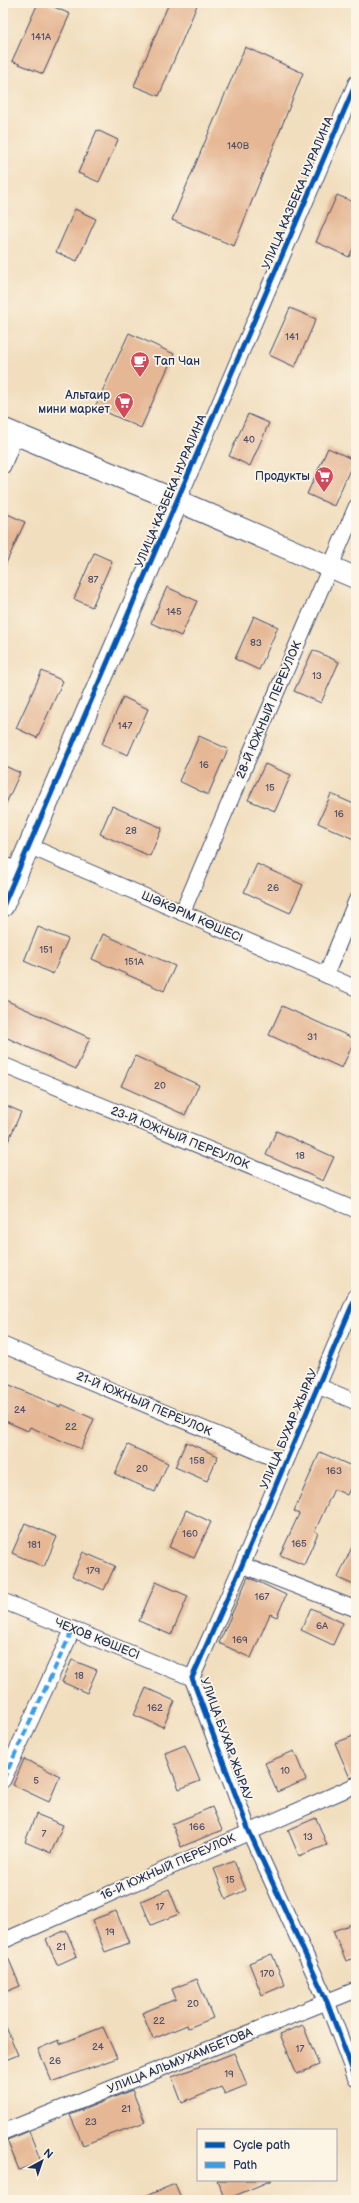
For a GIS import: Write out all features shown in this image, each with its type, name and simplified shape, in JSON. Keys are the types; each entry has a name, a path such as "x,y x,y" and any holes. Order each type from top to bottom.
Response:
{"street":[{"name":"УЛИЦА КАЗБЕКА НУРАЛИНА","path":"3,906 11,868 29,846 356,83"},
{"path":"3,466 10,431 178,501 356,578"},
{"name":"28-Й ЮЖНЫЙ ПЕРЕУЛОК","path":"182,912 356,508"},
{"name":"ШӘКӘРІМ КӨШЕСІ","path":"29,846 356,988"},
{"path":"326,976 356,901"},
{"name":"23-Й ЮЖНЫЙ ПЕРЕУЛОК","path":"3,1065 356,1210"},
{"name":"УЛИЦА БУХАР ЖЫРАУ","path":"356,1296 242,1565 192,1678 248,1831 327,2002 356,2079"},
{"name":"21-Й ЮЖНЫЙ ПЕРЕУЛОК","path":"3,1345 285,1463"},
{"path":"318,1386 356,1402"},
{"path":"242,1565 356,1609"},
{"name":"ЧЕХОВ КӨШЕСІ","path":"3,1601 192,1678"},
{"path":"3,1780 73,1630"},
{"name":"16-Й ЮЖНЫЙ ПЕРЕУЛОК","path":"3,1941 248,1831 356,1785"},
{"name":"УЛИЦА АЛЬМУХАМБЕТОВА","path":"3,2132 356,1990"}],"building":[{"path":"38,3 45,3 70,14 43,74 12,61"},
{"path":"169,3 198,3 159,96 134,86"},
{"path":"245,47 303,73 234,246 172,220"},
{"path":"97,130 118,140 99,182 78,173"},
{"path":"337,195 356,203 356,242 349,257 316,242"},
{"path":"75,209 96,219 77,261 56,252"},
{"path":"290,308 316,319 295,367 269,355"},
{"path":"129,333 174,354 141,428 95,407"},
{"path":"248,414 269,423 250,466 229,456"},
{"path":"328,448 354,460 334,506 307,494"},
{"path":"3,512 25,522 3,570"},
{"path":"94,553 112,561 92,607 74,599"},
{"path":"167,587 197,601 181,636 151,623"},
{"path":"254,616 278,627 259,670 235,659"},
{"path":"313,650 339,662 321,703 294,691"},
{"path":"42,671 63,681 37,738 16,728"},
{"path":"123,697 148,709 128,755 102,744"},
{"path":"199,736 228,749 208,795 179,781"},
{"path":"265,764 291,775 275,811 248,800"},
{"path":"3,765 20,773 3,810"},
{"path":"331,794 356,805 356,840 318,823"},
{"path":"112,806 162,828 150,856 100,834"},
{"path":"257,864 303,885 290,913 244,892"},
{"path":"38,927 68,939 53,974 24,961"},
{"path":"103,934 175,966 164,991 92,959"},
{"path":"3,999 90,1038 76,1069 3,1036"},
{"path":"282,1006 355,1039 342,1068 269,1035"},
{"path":"135,1056 199,1085 185,1115 121,1086"},
{"path":"3,1104 21,1112 3,1153"},
{"path":"276,1131 334,1157 323,1181 266,1155"},
{"path":"3,1382 60,1407 61,1404 94,1419 81,1449 30,1427 28,1431 3,1420"},
{"path":"186,1442 218,1456 207,1481 175,1467"},
{"path":"128,1445 168,1463 155,1492 115,1474"},
{"path":"320,1452 356,1468 356,1475 347,1495 334,1489 315,1531 318,1533 304,1565 280,1555 299,1514 294,1511"},
{"path":"186,1510 211,1522 194,1558 169,1547"},
{"path":"25,1523 57,1537 44,1567 12,1553"},
{"path":"356,1538 356,1586 338,1578"},
{"path":"83,1552 115,1566 104,1590 72,1576"},
{"path":"248,1577 286,1595 277,1617 270,1614 251,1658 219,1643"},
{"path":"156,1582 188,1596 171,1635 139,1621"},
{"path":"311,1608 343,1623 333,1645 301,1630"},
{"path":"72,1660 97,1670 87,1693 62,1682"},
{"path":"146,1688 175,1701 163,1727 134,1715"},
{"path":"356,1735 356,1776 350,1778 335,1743"},
{"path":"185,1745 200,1781 179,1789 165,1753"},
{"path":"294,1751 306,1780 277,1792 265,1763"},
{"path":"24,1759 60,1776 49,1802 13,1785"},
{"path":"212,1807 222,1830 181,1847 172,1824"},
{"path":"36,1814 63,1825 51,1853 25,1842"},
{"path":"316,1818 327,1845 299,1856 288,1830"},
{"path":"234,1861 246,1890 226,1899 214,1869"},
{"path":"169,1889 179,1914 151,1925 141,1901"},
{"path":"116,1911 129,1943 105,1952 92,1920"},
{"path":"352,1924 356,1933 356,1957 346,1961 333,1931"},
{"path":"66,1930 77,1956 57,1965 46,1939"},
{"path":"3,1950 5,1950 20,1986 3,1993"},
{"path":"272,1954 285,1985 262,1995 249,1963"},
{"path":"197,1979 213,2018 188,2028 187,2025 153,2039 142,2013 176,1999 172,1989"},
{"path":"3,2020 18,2055 3,2061"},
{"path":"303,2025 319,2065 297,2074 280,2034"},
{"path":"103,2027 117,2058 52,2082 38,2049 59,2040 60,2044"},
{"path":"234,2053 247,2085 225,2094 221,2087 182,2103 172,2077"},
{"path":"132,2090 145,2122 83,2145 70,2115"},
{"path":"29,2131 41,2162 19,2170 7,2140"},
{"path":"217,2181 270,2181 225,2200"},
{"path":"175,2184 182,2200 138,2200 138,2199"}],"marked path":[{"path":"3,1780 73,1629"}],"cycle path":[{"path":"3,906 356,83"},
{"path":"356,1296 242,1565 192,1678 249,1831 327,2002 356,2079"}],"place":[{"name":"Тап Чан","path":"140,378"},
{"name":"Альтаир мини маркет","path":"124,419"},
{"name":"Продукты","path":"324,493"}]}
